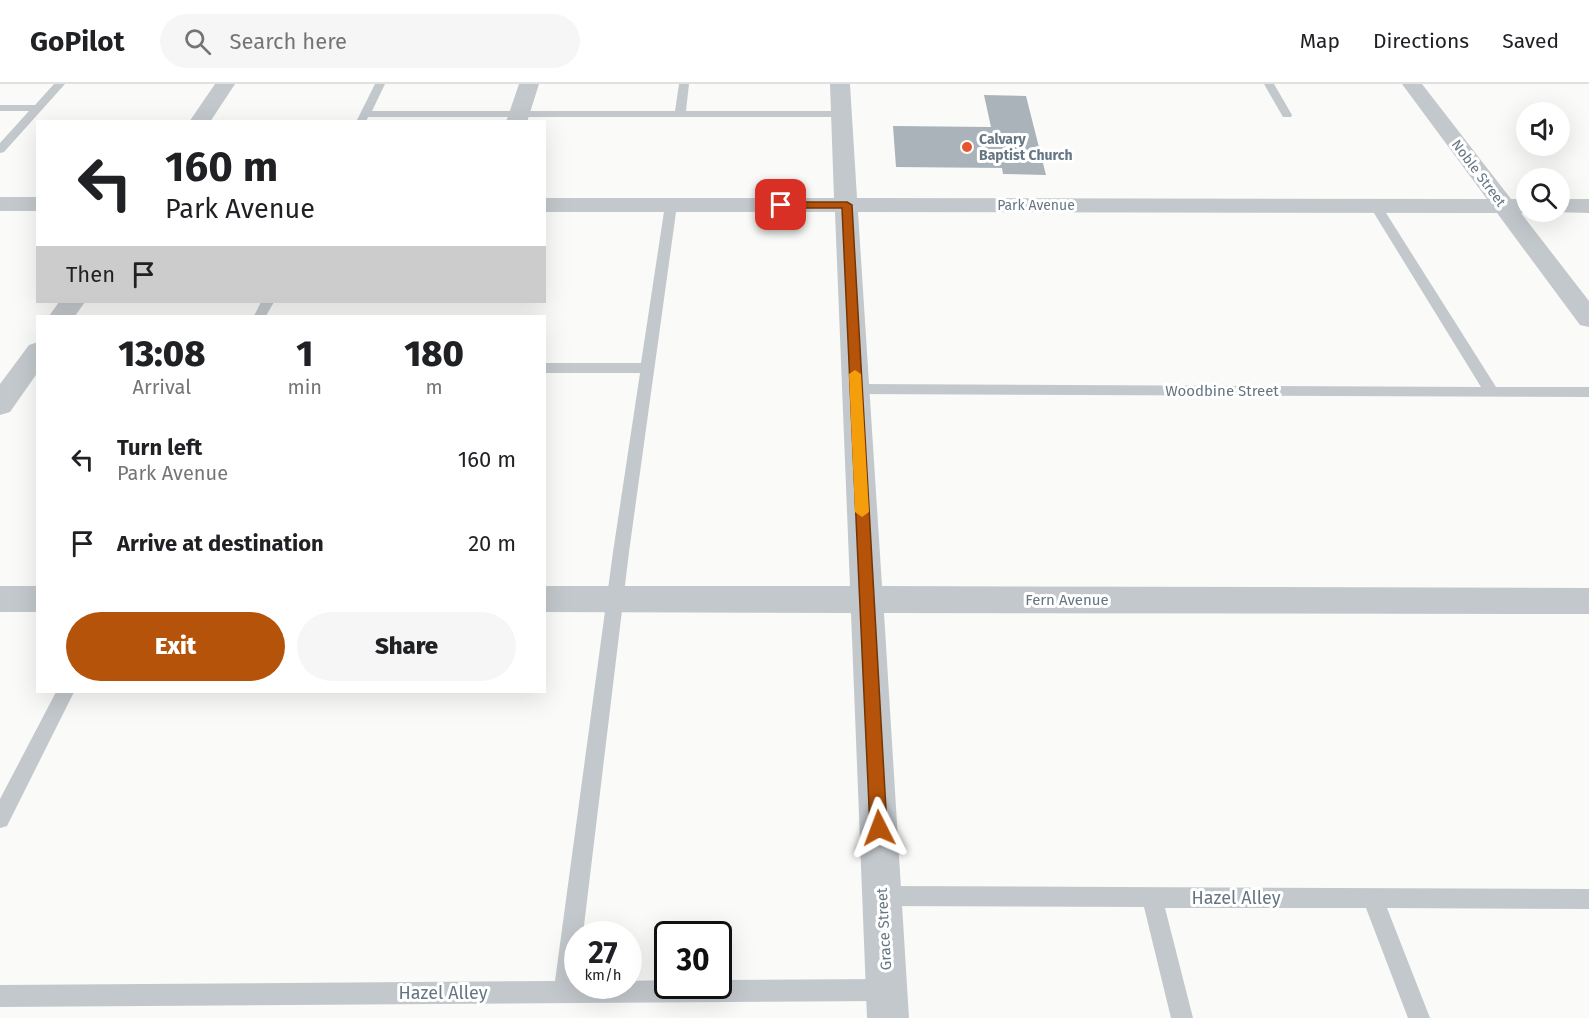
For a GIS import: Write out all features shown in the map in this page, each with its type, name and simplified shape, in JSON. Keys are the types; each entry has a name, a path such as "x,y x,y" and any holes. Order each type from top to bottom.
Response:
{"street":[{"path":"200,120 225,84"},
{"path":"517,118 529,84"},
{"name":"Grace Street","path":"840,84 887,1004"},
{"name":"Noble Street","path":"1412,84 1589,319"},
{"path":"0,204 36,204"},
{"name":"Park Avenue","path":"546,205 1516,206"},
{"path":"1570,206 1589,206"},
{"path":"0,405 36,354"},
{"path":"0,600 36,599"},
{"name":"Fern Avenue","path":"546,599 1589,601"}],"lane":[{"path":"0,150 60,84"},
{"path":"380,84 363,118 842,114"},
{"path":"680,114 684,84"},
{"path":"1269,84 1287,115"},
{"path":"0,108 38,108"},
{"path":"574,921 614,599 671,205"},
{"path":"1375,205 1492,392"},
{"path":"546,368 648,368"},
{"name":"Woodbine Street","path":"856,389 1589,392"},
{"path":"0,819 64,693"},
{"name":"Hazel Alley","path":"882,896 1589,899"},
{"path":"1152,897 1182,1018"},
{"path":"1373,898 1419,1018"},
{"name":"Hazel Alley","path":"0,996 564,992"},
{"name":"Hazel Alley","path":"642,995 887,1004"}],"building":[{"name":"Calvary Baptist Church","path":"984,95 1026,96 1046,175 1003,174 1002,168 896,167 893,126 991,127"}],"slow traffic":[{"path":"855,374 862,512"}],"place":[{"name":"Calvary Baptist Church","path":"967,147"}],"route":[{"path":"781,205 847,205 879,828"}]}
